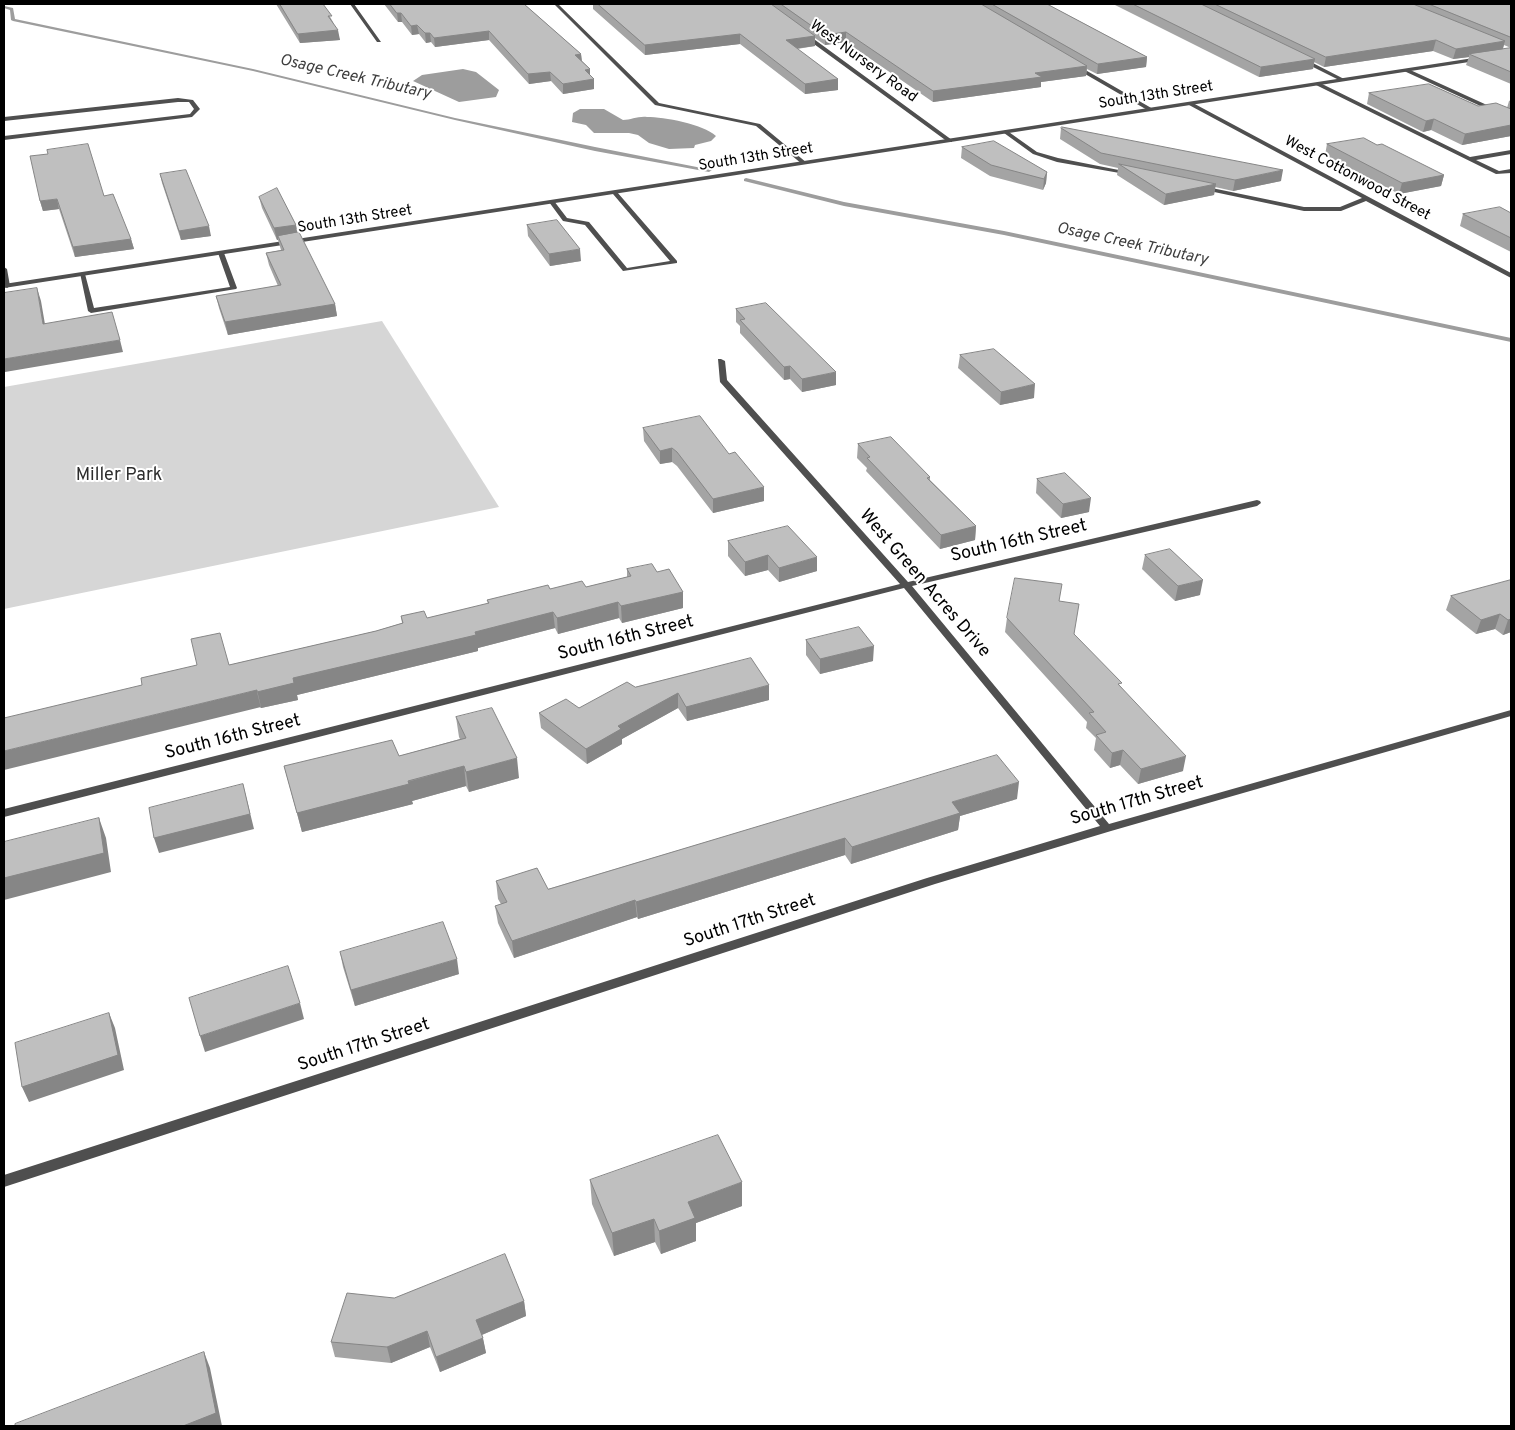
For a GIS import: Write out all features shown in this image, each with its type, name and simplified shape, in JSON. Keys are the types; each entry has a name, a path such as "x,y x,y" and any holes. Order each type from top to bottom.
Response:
{"street":[{"path":"352,4 379,41"},
{"path":"556,4 657,104 758,125 804,163"},
{"name":"West Nursery Road","path":"801,32 950,141"},
{"path":"1298,58 1343,80"},
{"name":"South 13th Street","path":"5,286 1488,58"},
{"path":"1072,64 1151,110"},
{"path":"1406,70 1511,118"},
{"path":"1318,84 1498,173 1511,171"},
{"path":"4,119 178,100 191,101 197,109 192,115 4,138"},
{"name":"West Cottonwood Street","path":"1191,104 1511,276"},
{"path":"1006,132 1036,153 1057,160 1140,175"},
{"path":"1469,159 1511,152"},
{"path":"1196,187 1304,209 1340,209 1365,199"},
{"path":"552,202 566,220 587,223 625,270 675,262 615,193"},
{"path":"82,274 91,311 234,288 221,253"},
{"path":"4,269 5,286"},
{"name":"West Green Acres Drive","path":"721,361 723,380 906,585 1107,828"},
{"name":"South 16th Street","path":"4,813 906,585 1258,504"},
{"name":"South 17th Street","path":"4,1181 921,884 1107,828 1511,713"}],"green space":[{"name":"Miller Park","path":"382,321 499,507 4,609 4,387"}],"shaded area":[{"path":"463,69 476,72 499,90 496,97 459,102 413,81 422,75"},
{"path":"580,109 604,109 623,120 654,117 673,120 702,128 716,136 711,141 695,145 694,148 669,149 649,143 638,135 629,133 594,133 586,125 572,122 573,113"}],"building":[{"path":"280,4 323,4 332,16 328,16 338,30 298,34"},
{"path":"390,4 524,4 581,54 575,55 590,69 585,70 594,79 563,84 550,72 528,74 489,31 434,38 430,33 425,33 417,25 411,26 401,13 397,13"},
{"path":"598,4 771,4 815,36 786,40 838,79 805,84 740,34 645,45"},
{"path":"781,4 981,4 1087,66 1035,73 1042,77 933,91 846,32 825,35"},
{"path":"992,4 1047,4 1147,57 1098,64"},
{"path":"1133,4 1201,4 1315,59 1261,67"},
{"path":"1215,4 1413,4 1505,41 1456,49 1436,40 1326,57"},
{"path":"1429,4 1511,4 1511,37"},
{"path":"1511,48 1511,72 1469,54"},
{"path":"1429,84 1478,106 1496,103 1511,109 1511,125 1465,134 1434,119 1426,121 1369,93"},
{"path":"1062,127 1283,170 1235,180 1101,153"},
{"path":"1364,138 1377,145 1382,144 1444,175 1402,183 1327,144"},
{"path":"994,141 1047,172 1044,179 991,165 962,147"},
{"path":"88,144 104,196 113,194 131,239 73,247 57,199 40,201 30,156 48,154 47,150"},
{"path":"1119,164 1216,184 1166,194"},
{"path":"186,170 209,226 179,231 160,174"},
{"path":"277,188 296,225 274,228 259,197"},
{"path":"1500,207 1511,213 1511,238 1463,214"},
{"path":"557,220 580,249 549,254 527,225"},
{"path":"299,232 335,304 225,322 216,296 281,285 266,253 284,250 278,236"},
{"path":"37,288 43,324 112,312 120,340 4,359 4,293"},
{"path":"766,303 836,372 802,379 790,366 784,367 740,320 745,319 736,309"},
{"path":"994,349 1035,384 1001,392 960,355"},
{"path":"700,416 729,454 735,452 764,487 713,499 677,452 672,448 660,451 643,428"},
{"path":"891,437 930,477 927,478 976,526 941,535 867,458 870,457 858,444"},
{"path":"1065,473 1091,498 1063,504 1037,479"},
{"path":"788,526 817,557 779,568 768,555 745,562 728,541"},
{"path":"1170,549 1203,580 1178,586 1145,555"},
{"path":"652,564 657,572 669,569 683,592 621,606 618,602 557,618 553,612 475,632 476,635 293,678 294,683 257,692 257,690 4,751 4,718 142,685 141,678 197,665 191,639 220,633 229,665 376,631 403,623 401,616 424,611 427,618 489,603 487,600 548,585 550,589 582,581 586,587 631,576 627,569"},
{"path":"1015,578 1062,584 1059,601 1079,604 1074,634 1122,683 1118,684 1186,756 1141,769 1123,750 1112,753 1096,735 1106,732 1089,713 1094,712 1007,618"},
{"path":"1511,580 1511,619 1508,620 1500,614 1481,620 1451,596"},
{"path":"859,627 874,646 820,659 806,640"},
{"path":"751,658 769,685 686,707 678,693 618,726 621,729 586,749 539,713 566,699 579,708 627,682 635,687"},
{"path":"492,708 517,758 466,772 464,766 408,781 409,784 297,813 284,766 392,740 399,756 466,738 456,717"},
{"path":"997,755 1019,782 952,802 960,813 852,847 845,838 636,902 635,900 512,941 495,906 507,902 496,881 537,868 548,889"},
{"path":"243,784 250,814 154,838 149,808"},
{"path":"99,818 104,853 4,878 4,842"},
{"path":"443,922 457,959 351,990 340,952"},
{"path":"288,966 300,1003 200,1036 189,998"},
{"path":"109,1013 118,1055 22,1087 15,1043"},
{"path":"718,1135 742,1182 688,1202 695,1218 659,1231 654,1219 612,1233 590,1180"},
{"path":"505,1254 524,1301 476,1320 483,1338 436,1357 427,1331 387,1347 331,1342 347,1293 394,1298"},
{"path":"204,1352 216,1413 183,1426 15,1426 15,1424"}],"waterway":[{"name":"Osage Creek Tributary","path":"4,7 12,9 13,20 253,70 455,119 595,149 709,170"},
{"name":"Osage Creek Tributary","path":"746,180 844,204 1004,233 1511,340"}]}
